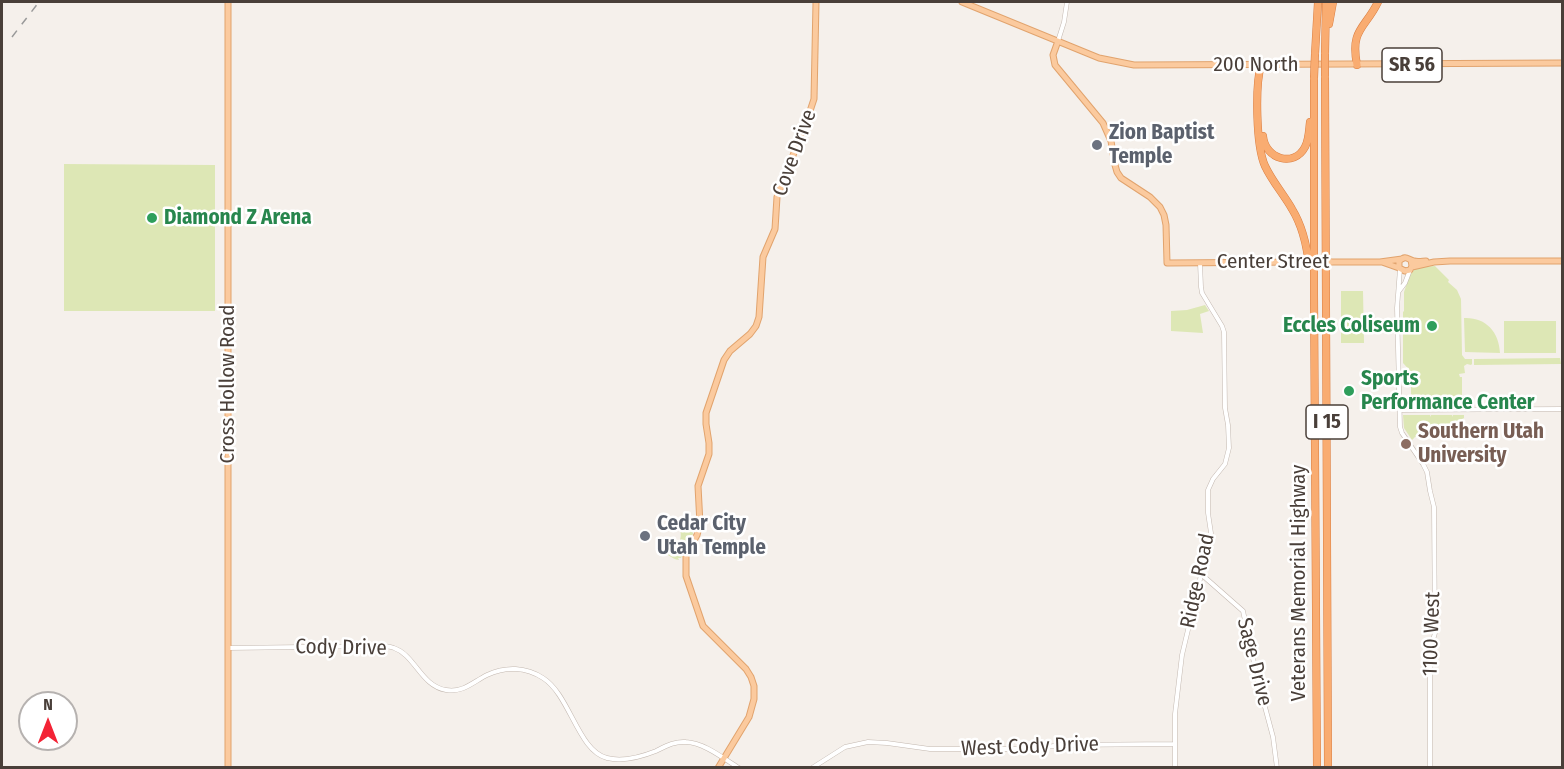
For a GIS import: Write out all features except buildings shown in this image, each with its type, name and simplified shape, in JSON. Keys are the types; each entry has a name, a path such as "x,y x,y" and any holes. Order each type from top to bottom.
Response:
{"highway":[{"name":"Veterans Memorial Highway","path":"1317,768 1314,78 1318,2"},
{"name":"Veterans Memorial Highway","path":"1326,2 1328,768"},
{"path":"1325,45 1333,2"},
{"path":"1357,65 1362,33 1378,9 1379,2"},
{"path":"1261,65 1263,142 1270,153 1277,158 1293,157 1305,146 1314,88"},
{"path":"1261,65 1258,77 1261,153 1266,168 1293,210 1301,228 1308,253 1314,294"}],"main road":[{"name":"Cross Hollow Road","path":"228,2 228,768"},
{"name":"Cove Drive","path":"723,758 749,717 754,699 754,686 740,661 703,626 687,580 685,562 700,524 698,486 709,450 706,420 708,406 724,360 730,351 750,334 759,316 763,257 773,232 777,197 814,99 816,2"},
{"name":"200 North","path":"962,2 1099,58 1134,65 1563,63"},
{"name":"Center Street","path":"1058,41 1053,55 1055,65 1103,123 1111,141 1117,172 1127,183 1150,197 1164,215 1167,263 1380,262 1402,259"},
{"path":"1434,262 1405,271 1400,268 1399,263 1402,259 1407,258 1434,262 1563,261"},
{"path":"1411,260 1411,269"},
{"name":"Center Street","path":"1380,262 1400,268"},
{"path":"718,768 723,758"}],"street":[{"path":"1058,41 1067,2"},
{"name":"Ridge Road","path":"1175,768 1175,714 1182,655 1211,533 1208,490 1213,478 1225,464 1229,448 1225,408 1224,332 1203,293 1200,263"},
{"name":"1100 West","path":"1400,268 1397,327 1401,430 1427,472 1434,507 1435,633 1430,650 1430,768"},
{"path":"1399,291 1406,283 1411,269"},
{"path":"1399,410 1563,409"},
{"name":"Sage Drive","path":"1201,574 1243,611 1273,737 1277,768"},
{"name":"Cody Drive","path":"228,648 380,646 395,648 404,654 428,681 443,690 469,687 487,675 502,669 518,668 546,679 556,689 595,753 607,758 639,757 673,743 687,742 701,745 739,768"},
{"name":"West Cody Drive","path":"812,768 845,747 868,742 930,749 1034,749 1060,745 1174,744"}],"green space":[{"path":"64,164 215,165 215,311 64,311"},
{"name":"Eccles Coliseum","path":"1435,266 1457,290 1461,299 1462,355 1465,359 1472,359 1472,364 1464,366 1465,373 1459,374 1462,377 1462,406 1405,406 1404,404 1414,404 1411,387 1414,386 1410,385 1410,378 1413,374 1403,363 1404,292 1411,271 1417,267"},
{"path":"1341,291 1363,291 1364,343 1341,343"},
{"path":"1205,305 1209,311 1200,314 1203,333 1171,331 1171,311"},
{"path":"1464,318 1478,320 1490,327 1497,338 1500,353 1465,352"},
{"path":"1504,321 1556,321 1556,353 1504,353"},
{"path":"1560,358 1561,364 1474,365 1474,359"},
{"path":"1403,415 1430,415 1431,417 1431,415 1452,415 1453,417 1453,415 1464,415 1462,437 1415,437 1412,440 1404,428"},
{"path":"692,517 695,519 693,534 681,558 678,558 679,560 661,552 666,552 675,558 669,553 679,542 681,535 679,527"}],"railway":[{"path":"12,37 39,2"}],"place":[{"name":"Zion Baptist Temple","path":"1097,145"},
{"name":"Diamond Z Arena","path":"152,218"},
{"name":"Eccles Coliseum","path":"1432,326"},
{"name":"Sports Performance Center","path":"1349,391"},
{"name":"Southern Utah University","path":"1406,444"},
{"name":"Cedar City Utah Temple","path":"645,536"}]}
